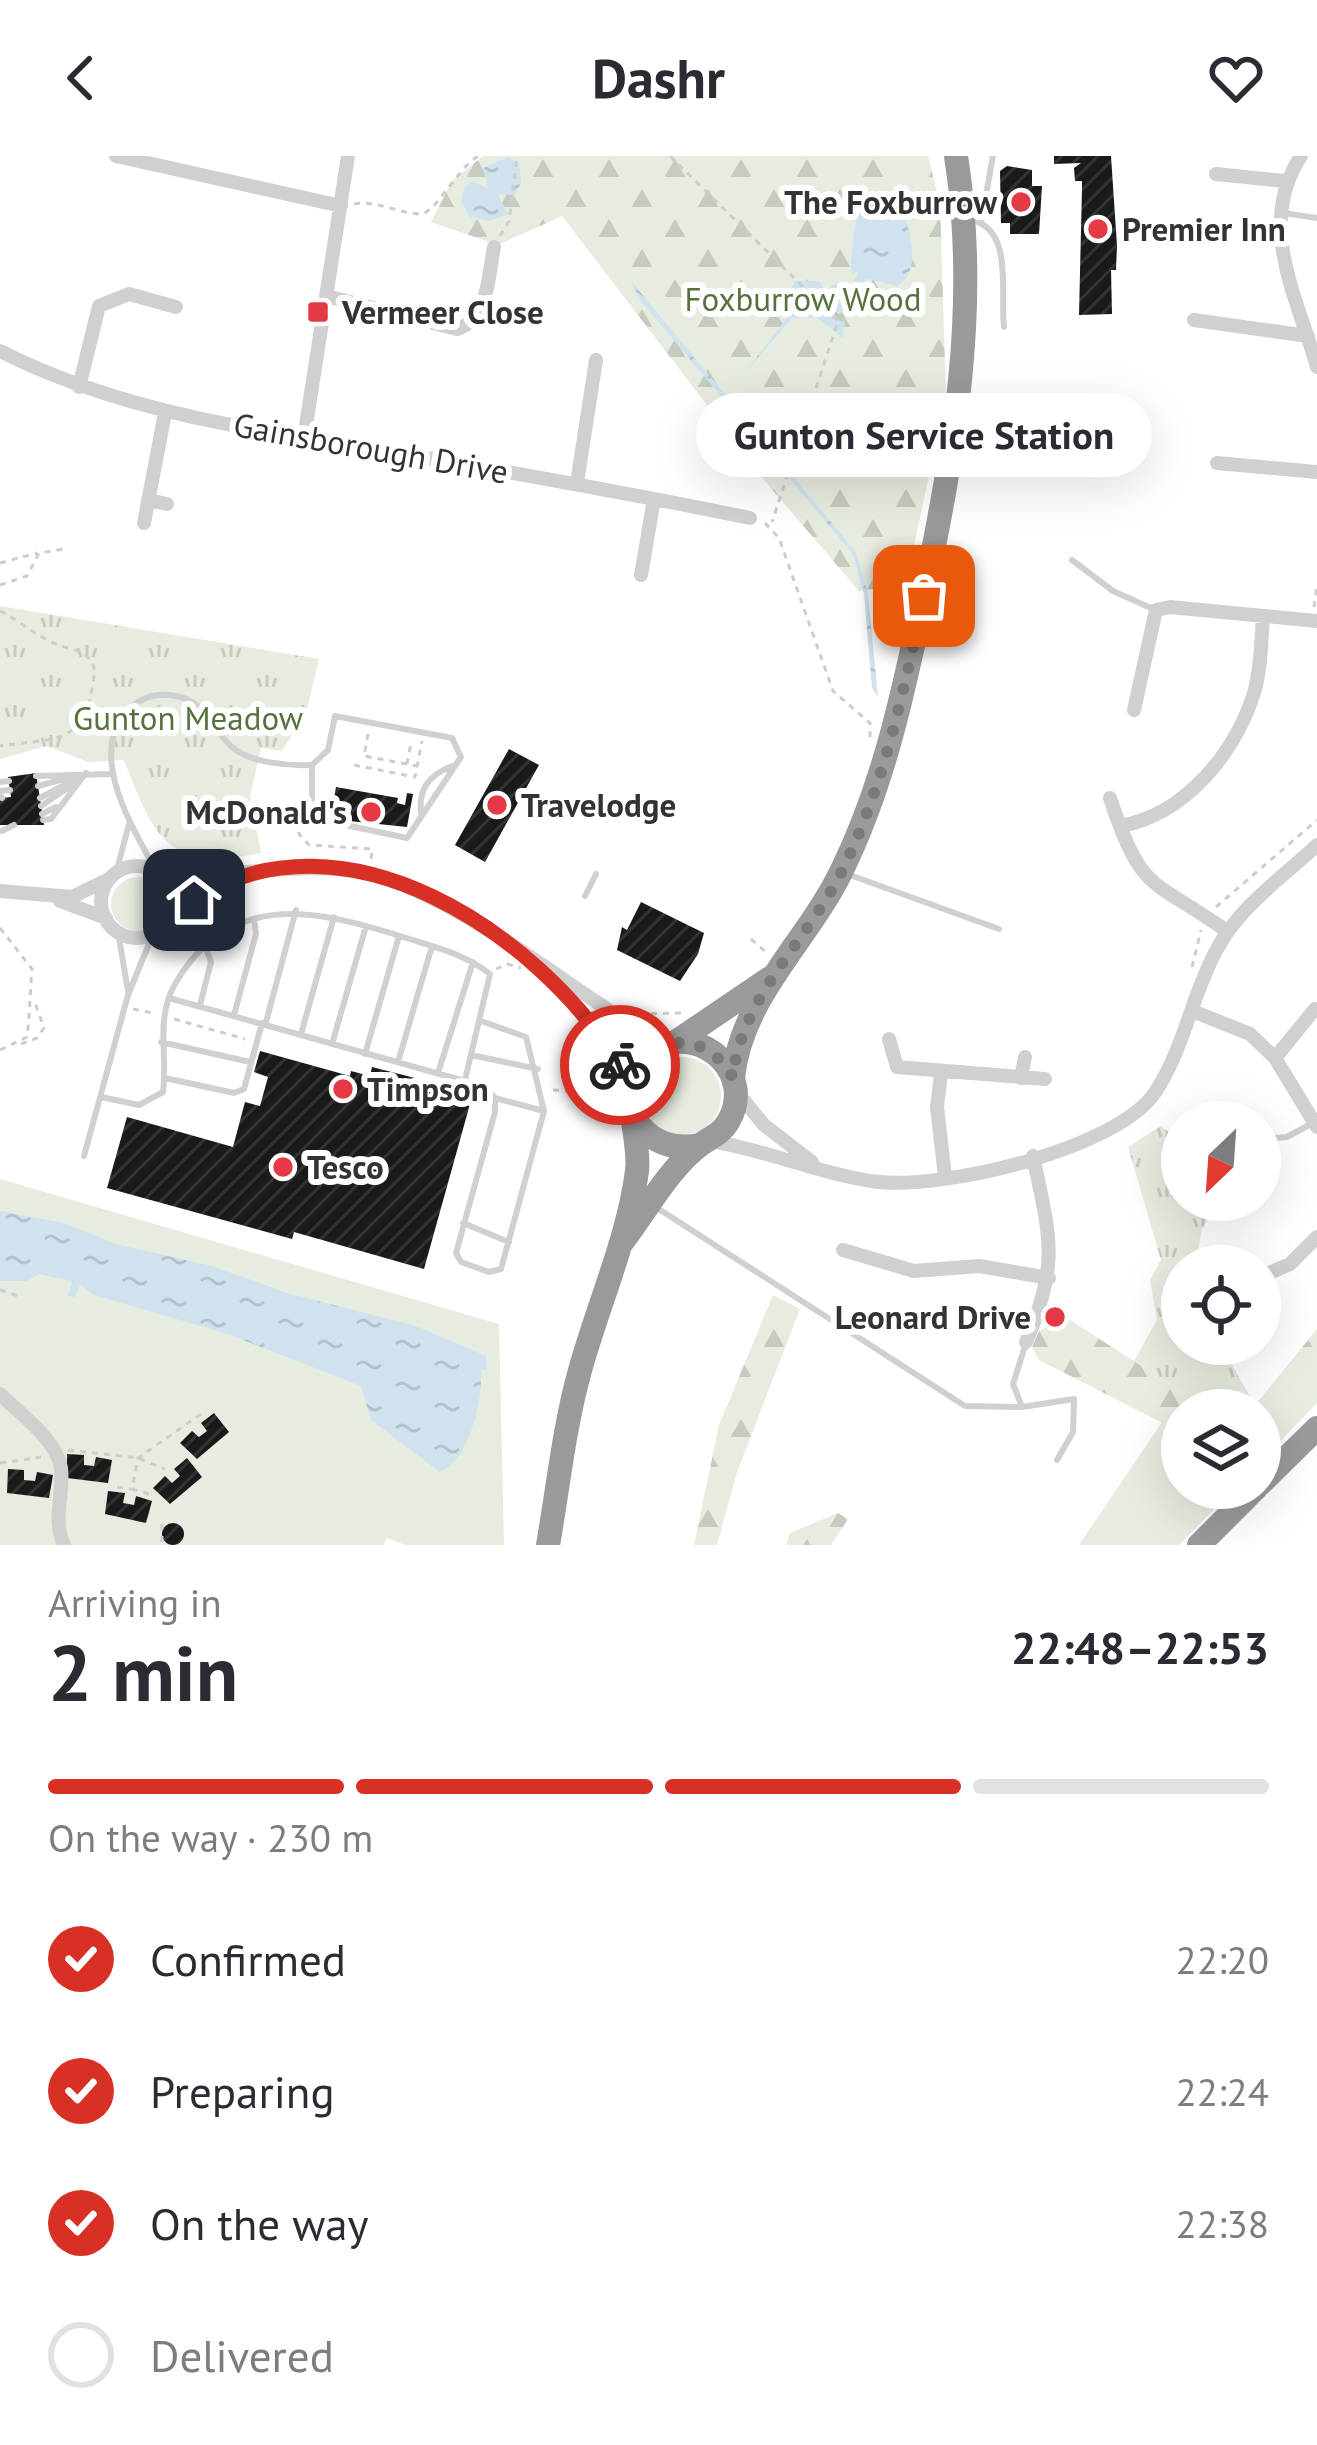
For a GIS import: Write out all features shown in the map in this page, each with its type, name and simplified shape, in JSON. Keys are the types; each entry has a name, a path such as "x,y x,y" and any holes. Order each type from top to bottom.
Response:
{"highway":[{"path":"548,1545 577,1382 620,1245 637,1172 621,1103 640,1061 671,1042 765,964 842,872 896,727 965,370 972,221 956,156"},
{"path":"620,1245 651,1204 728,1122 742,1036 765,964"},
{"path":"671,1042 711,1049 734,1084"},
{"path":"621,1103 652,1138 667,1146 705,1143"},
{"path":"1281,1463 1317,1428"},
{"path":"1199,1545 1235,1509"}],"street":[{"path":"116,156 175,161 341,206"},
{"path":"304,438 348,156"},
{"path":"1300,156 1284,182 1281,260 1317,367"},
{"path":"1216,173 1284,182"},
{"path":"326,296 457,329 472,324 481,311 494,247"},
{"path":"79,387 99,306 129,293 176,307"},
{"path":"1194,320 1308,336"},
{"name":"Gainsborough Drive","path":"0,351 79,387 165,412 750,518"},
{"path":"577,483 596,360"},
{"path":"144,523 165,412"},
{"path":"1217,463 1317,472"},
{"path":"641,575 654,499"},
{"path":"148,500 167,504"},
{"path":"1134,710 1163,609 1315,621"},
{"path":"1120,826 1141,823 1185,795 1229,752 1255,690 1263,618"},
{"path":"1110,798 1131,860 1146,881 1228,931"},
{"path":"705,1143 882,1182 945,1178 1100,1136 1136,1114 1160,1086 1195,1012 1204,976 1228,931 1254,899 1317,845"},
{"path":"0,891 72,898 140,866 158,873 310,864 404,885 482,925 626,1027 671,1042"},
{"path":"48,897 106,918 131,938 153,934 171,915 251,870"},
{"path":"158,873 173,897 171,915"},
{"path":"106,918 103,892 114,875"},
{"path":"542,966 609,1048 621,1103"},
{"path":"1275,1058 1315,1009"},
{"path":"1195,1012 1250,1034 1275,1058 1316,1124"},
{"path":"889,1039 897,1066 941,1074 1045,1079"},
{"path":"1021,1078 1025,1058"},
{"path":"941,1074 937,1107 945,1178"},
{"path":"734,1084 764,1125 816,1165"},
{"path":"1026,1342 1049,1278 1049,1226 1033,1156"},
{"path":"1281,1268 1317,1237"},
{"path":"843,1250 862,1264 914,1270 980,1266 1049,1278"},
{"path":"0,1394 61,1465 58,1532 64,1545"}],"lane":[{"path":"993,156 972,221 1000,241 1004,327"},
{"path":"1280,213 1317,218"},
{"path":"1072,560 1113,591 1163,609"},
{"path":"158,873 113,774 114,733 124,714 158,694 200,705 234,749 312,765"},
{"path":"335,716 452,738 460,746 455,765 407,838 314,820 312,765 328,750 335,716"},
{"path":"422,816 419,797 433,774 455,765"},
{"path":"86,773 52,812 41,809 86,773"},
{"path":"37,781 113,774"},
{"path":"114,875 130,820"},
{"path":"842,872 999,929"},
{"path":"585,896 596,874"},
{"path":"165,1078 234,1093 244,1088 296,910"},
{"path":"100,1097 139,1105 163,1092 161,1042 169,998 206,946 254,920 296,910 431,946 474,961 490,974 465,1080"},
{"path":"301,1034 334,917"},
{"path":"234,1015 256,934 254,920"},
{"path":"332,1044 366,926"},
{"path":"118,932 128,995"},
{"path":"85,1156 128,995 153,934"},
{"path":"365,1054 399,936"},
{"path":"200,1005 211,962 206,946"},
{"path":"398,1061 431,946"},
{"path":"438,1073 474,961"},
{"path":"169,998 465,1080 495,1098 544,1111"},
{"path":"481,1021 526,1037 538,1069 544,1111 500,1269 472,1268 456,1252 495,1098"},
{"path":"161,1042 251,1063"},
{"path":"471,1055 538,1069"},
{"path":"1281,1137 1316,1124"},
{"path":"651,1204 965,1406 1022,1407 1068,1397 1078,1405 1073,1432 1057,1460"},
{"path":"464,1223 509,1243"},
{"path":"1022,1407 1013,1384 1026,1342"}],"path":[{"path":"341,206 366,202 424,215 436,209 450,179 478,156"},
{"path":"494,247 509,221 517,156"},
{"path":"670,156 838,321 771,526 833,691 870,723 869,752"},
{"path":"750,518 771,526"},
{"path":"0,562 64,549"},
{"path":"0,585 27,576 38,553"},
{"path":"1315,621 1317,585"},
{"path":"0,611 76,650 91,660 94,671 91,703 78,729 61,738 0,746"},
{"path":"379,732 369,730 364,756 417,766"},
{"path":"407,764 412,738"},
{"path":"354,765 415,777 422,740"},
{"path":"369,768 371,757"},
{"path":"1207,917 1243,879 1317,820"},
{"path":"0,928 32,969 29,988 44,1028 37,1038 0,1050"},
{"path":"752,939 765,964"},
{"path":"765,964 775,942"},
{"path":"490,974 507,964 524,969"},
{"path":"27,1037 35,1001"},
{"path":"622,1005 653,1017 676,1016 697,1006"},
{"path":"125,1007 256,1042"},
{"path":"17,1044 27,1037 37,1038"},
{"path":"601,1059 621,1103"},
{"path":"542,1091 621,1103"},
{"path":"0,1290 18,1296"},
{"path":"132,1489 138,1458 204,1412"},
{"path":"0,1463 52,1452 138,1458 165,1469"},
{"path":"116,1487 149,1494"},
{"path":"162,1524 162,1545"}],"green space":[{"name":"Foxburrow Wood","path":"483,156 928,156 940,204 946,395 906,584 859,591 769,486 562,216 498,245 431,222 452,181"},
{"name":"Gunton Meadow","path":"0,606 319,659 306,713 282,751 261,748 250,796 261,853 204,858 169,843 145,811 124,760 88,762 47,746 0,759"},
{"path":"138,877 157,885 165,904 157,923 138,931 119,923 111,904 119,885"},
{"path":"682,1057 709,1069 721,1096 709,1123 682,1135 655,1123 643,1096 655,1069"},
{"path":"1161,1126 1161,1221 1207,1221 1199,1245 1161,1245 1161,1260 1128,1147"},
{"path":"0,1179 499,1324 504,1545 405,1545 387,1538 383,1545 0,1545"},
{"path":"1161,1260 1161,1365 1232,1365 1246,1389 1177,1389 1134,1361 1157,1320 1150,1280"},
{"path":"773,1295 800,1309 737,1472 717,1545 694,1545 719,1425"},
{"path":"1067,1318 1177,1389 1161,1389 1161,1422 1039,1360 1032,1347 1039,1331"},
{"path":"1317,1329 1317,1365 1281,1411 1281,1389 1268,1389"},
{"path":"1317,1364 1317,1403 1281,1440 1281,1411"},
{"path":"1161,1423 1161,1509 1214,1509 1179,1545 1079,1545"},
{"path":"838,1513 848,1519 831,1545 786,1545 790,1533"}],"water":[{"path":"508,157 519,163 521,183 515,195 498,194 508,214 490,221 470,217 461,201 465,187 473,181 488,189 483,168"},
{"path":"877,196 900,205 904,215 912,249 905,279 897,286 869,279 855,285 848,307 833,319 845,322 843,338 816,317 792,318 744,374 792,311 789,294 795,281 820,281 825,292 834,284 850,289 859,271 852,273 851,257 861,197"},
{"path":"630,280 856,552 868,594 878,697 872,688 864,594 853,554 641,301"},
{"path":"0,1211 64,1223 116,1244 212,1266 287,1293 416,1326 486,1356 487,1370 481,1370 480,1397 467,1442 440,1472 371,1420 361,1386 228,1334 94,1295 80,1284 75,1297 68,1296 72,1281 39,1274 27,1281 0,1281"}],"building":[{"name":"Premier Inn","path":"1054,156 1111,156 1117,246 1116,270 1111,270 1112,314 1079,315 1082,181 1075,181 1074,168 1081,163 1054,164"},
{"name":"The Foxburrow","path":"1007,166 1032,170 1032,186 1042,186 1039,234 1010,234 1010,223 1001,223 1000,171"},
{"name":"Travelodge","path":"509,749 539,765 485,862 455,845"},
{"path":"36,773 44,825 0,825 0,798 11,797 8,777"},
{"name":"McDonald's","path":"336,787 398,798 397,803 405,805 407,793 413,794 407,827 330,819"},
{"path":"641,902 704,933 698,954 680,981 617,950 622,927 627,930"},
{"name":"Tesco","path":"260,1051 350,1076 351,1071 370,1076 372,1067 415,1078 412,1087 470,1104 424,1269 294,1232 292,1239 107,1188 127,1117 233,1147 245,1102 260,1106 268,1077 254,1072"},
{"path":"214,1413 229,1432 197,1459 180,1443 192,1431 199,1437 207,1431 201,1423"},
{"path":"67,1454 84,1455 84,1465 94,1466 96,1457 112,1460 108,1483 67,1478"},
{"path":"187,1458 202,1477 170,1504 153,1488 165,1476 172,1483 180,1476 174,1469"},
{"path":"8,1469 24,1470 24,1480 35,1481 37,1472 53,1475 49,1498 7,1493"},
{"path":"108,1491 125,1493 123,1503 134,1505 136,1496 152,1501 146,1523 105,1514"},
{"path":"173,1523 184,1534 173,1545 162,1534"}],"way so far":[{"path":"620,1065 628,1094 632,1074 649,1052 665,1043 695,1042 724,1060 733,1078 747,1023 772,976 821,909 862,825 896,727 924,596"}],"place":[{"name":"The Foxburrow","path":"1021,202"},
{"name":"Premier Inn","path":"1098,229"},
{"name":"Vermeer Close","path":"318,312"},
{"name":"Gunton Service Station","path":"924,596"},
{"name":"Travelodge","path":"497,805"},
{"name":"McDonald's","path":"371,812"},
{"name":"Timpson","path":"343,1089"},
{"name":"Tesco","path":"283,1167"},
{"name":"Leonard Drive","path":"1055,1317"}],"route":[{"path":"194,900 251,870 310,864 404,885 482,925 542,966 620,1065"}]}
